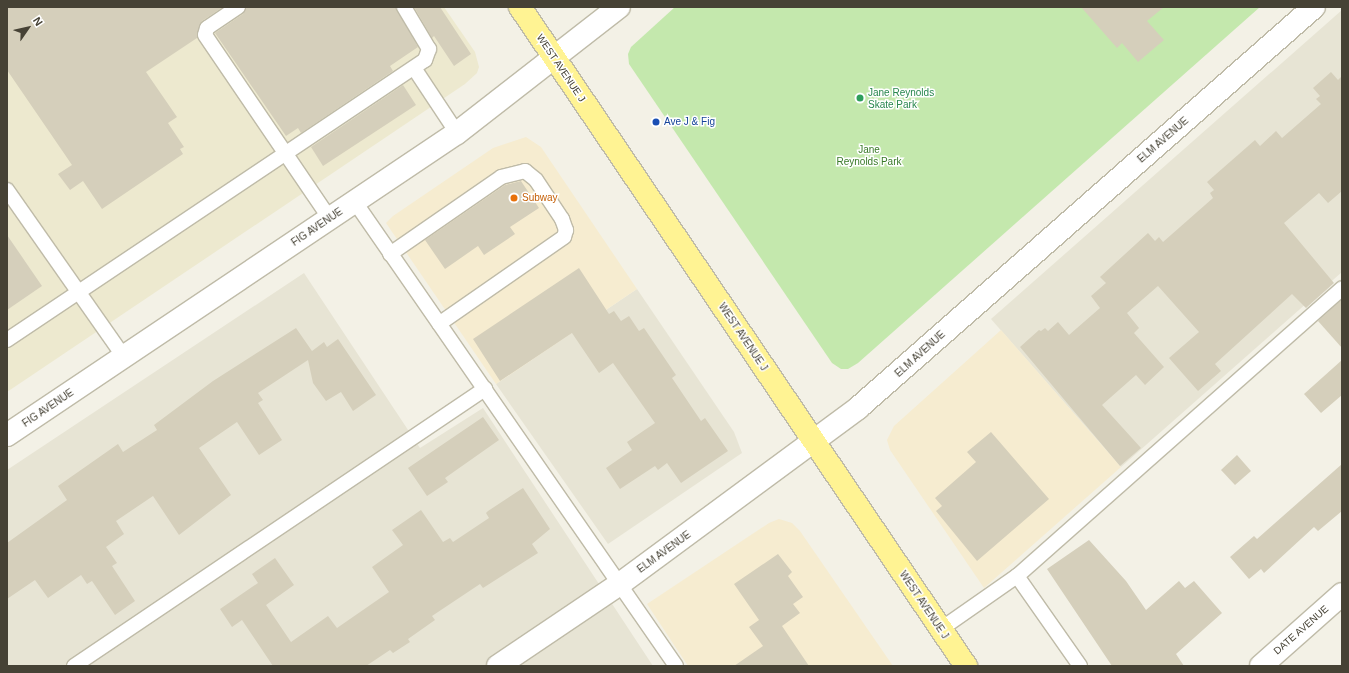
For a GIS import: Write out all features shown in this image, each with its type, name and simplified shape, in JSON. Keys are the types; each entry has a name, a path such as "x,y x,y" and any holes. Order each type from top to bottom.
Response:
{"main road":[{"name":"WEST AVENUE J","path":"520,7 813,443 966,666"}],"street":[{"name":"FIG AVENUE","path":"7,435 457,133 555,59 619,7"},
{"name":"ELM AVENUE","path":"498,666 621,583 813,443 874,395 1314,7"},
{"name":"DATE AVENUE","path":"1261,666 1342,594"}],"lane":[{"path":"238,7 207,28 205,35 330,219"},
{"path":"7,340 425,60 429,49 404,7"},
{"path":"414,68 457,133"},
{"path":"390,254 501,177 517,171 525,171 536,180 562,219 566,230 564,237 439,324"},
{"path":"7,190 124,357"},
{"path":"355,202 621,583 676,666"},
{"path":"941,629 1017,576 1342,288"},
{"path":"74,666 485,390"},
{"path":"1017,576 1080,666"}],"shaded area":[{"path":"7,7 444,7 475,52 479,67 477,73 465,84 7,392"},
{"path":"1342,10 1342,272 1121,467 991,319"},
{"path":"526,137 541,147 637,289 496,384 386,223 393,216 493,148"},
{"path":"304,273 420,448 483,408 653,666 7,666 7,470"},
{"path":"637,289 734,432 742,453 608,544 496,384"},
{"path":"1001,330 1121,467 984,588 890,450 887,440 894,426"},
{"path":"779,519 792,523 800,531 893,666 688,666 647,604 769,523"}],"green space":[{"name":"Jane Reynolds Park","path":"675,7 1260,7 858,363 848,369 841,369 832,363 629,64 628,54 631,47"}],"building":[{"path":"7,7 223,7 202,21 197,38 146,72 177,117 168,123 184,147 180,149 183,154 102,209 83,181 70,190 58,174 72,165 7,70"},
{"path":"246,7 396,7 418,47 390,66 393,71 301,133 298,128 286,136 215,33 243,14"},
{"path":"414,7 440,7 471,54 454,66 434,36 432,38"},
{"path":"1081,7 1164,7 1147,21 1164,40 1138,62 1122,43 1117,48"},
{"path":"1331,72 1338,80 1342,76 1342,191 1328,203 1319,193 1284,223 1334,283 1306,308 1292,294 1215,364 1221,371 1198,391 1169,358 1199,332 1158,286 1127,313 1139,328 1134,333 1164,367 1145,385 1136,375 1102,405 1141,448 1120,466 1020,347 1039,330 1041,331 1045,328 1048,331 1058,322 1069,335 1100,308 1091,296 1106,283 1100,277 1148,233 1155,241 1159,237 1163,242 1213,198 1210,193 1214,190 1207,182 1255,140 1260,146 1276,131 1282,138 1321,104 1316,99 1320,96 1313,88"},
{"path":"403,85 416,105 323,166 311,147"},
{"path":"521,181 539,208 510,227 515,234 484,255 478,246 445,269 425,240 505,185"},
{"path":"7,235 42,286 7,310"},
{"path":"579,268 609,314 614,311 621,321 629,316 639,331 644,328 676,375 672,378 701,421 705,418 728,451 681,483 667,463 658,470 655,466 620,489 606,468 632,450 627,442 655,423 613,363 599,373 572,333 500,381 473,339"},
{"path":"1342,299 1342,348 1318,321"},
{"path":"296,328 312,351 324,342 327,347 338,339 376,395 353,411 341,392 326,401 313,383 308,360 258,393 263,400 258,403 282,440 259,455 237,422 199,448 231,495 179,535 153,496 116,521 124,534 106,547 117,563 112,566 135,601 115,615 92,581 87,584 81,575 48,598 35,580 7,599 7,543 67,500 58,486 118,444 123,452 157,430 154,425 213,381"},
{"path":"1342,360 1342,395 1321,413 1304,394"},
{"path":"483,417 499,440 445,478 448,482 427,496 408,468"},
{"path":"991,432 1049,499 977,561 936,511 942,506 935,498 976,462 967,452"},
{"path":"1237,455 1251,471 1235,485 1221,470"},
{"path":"1342,464 1342,511 1318,531 1314,527 1264,573 1261,569 1249,579 1230,557 1254,536 1257,539"},
{"path":"523,488 550,529 532,544 538,553 483,588 480,584 432,616 435,620 408,639 410,642 393,653 390,650 366,666 273,666 242,620 232,627 220,609 258,583 252,574 275,558 294,585 266,605 291,642 328,616 337,628 389,592 372,567 403,545 392,530 421,510 443,542 450,538 453,542 489,518 486,513 488,511"},
{"path":"1089,540 1126,581 1146,610 1179,581 1185,588 1194,581 1222,613 1176,654 1184,666 1112,666 1047,569"},
{"path":"778,554 792,572 788,576 803,597 793,604 800,613 782,626 809,666 734,666 763,646 749,627 759,620 734,584"}],"place":[{"name":"Jane Reynolds Skate Park","path":"860,98"},
{"name":"Ave J & Fig","path":"656,122"},
{"name":"Subway","path":"514,198"}]}
